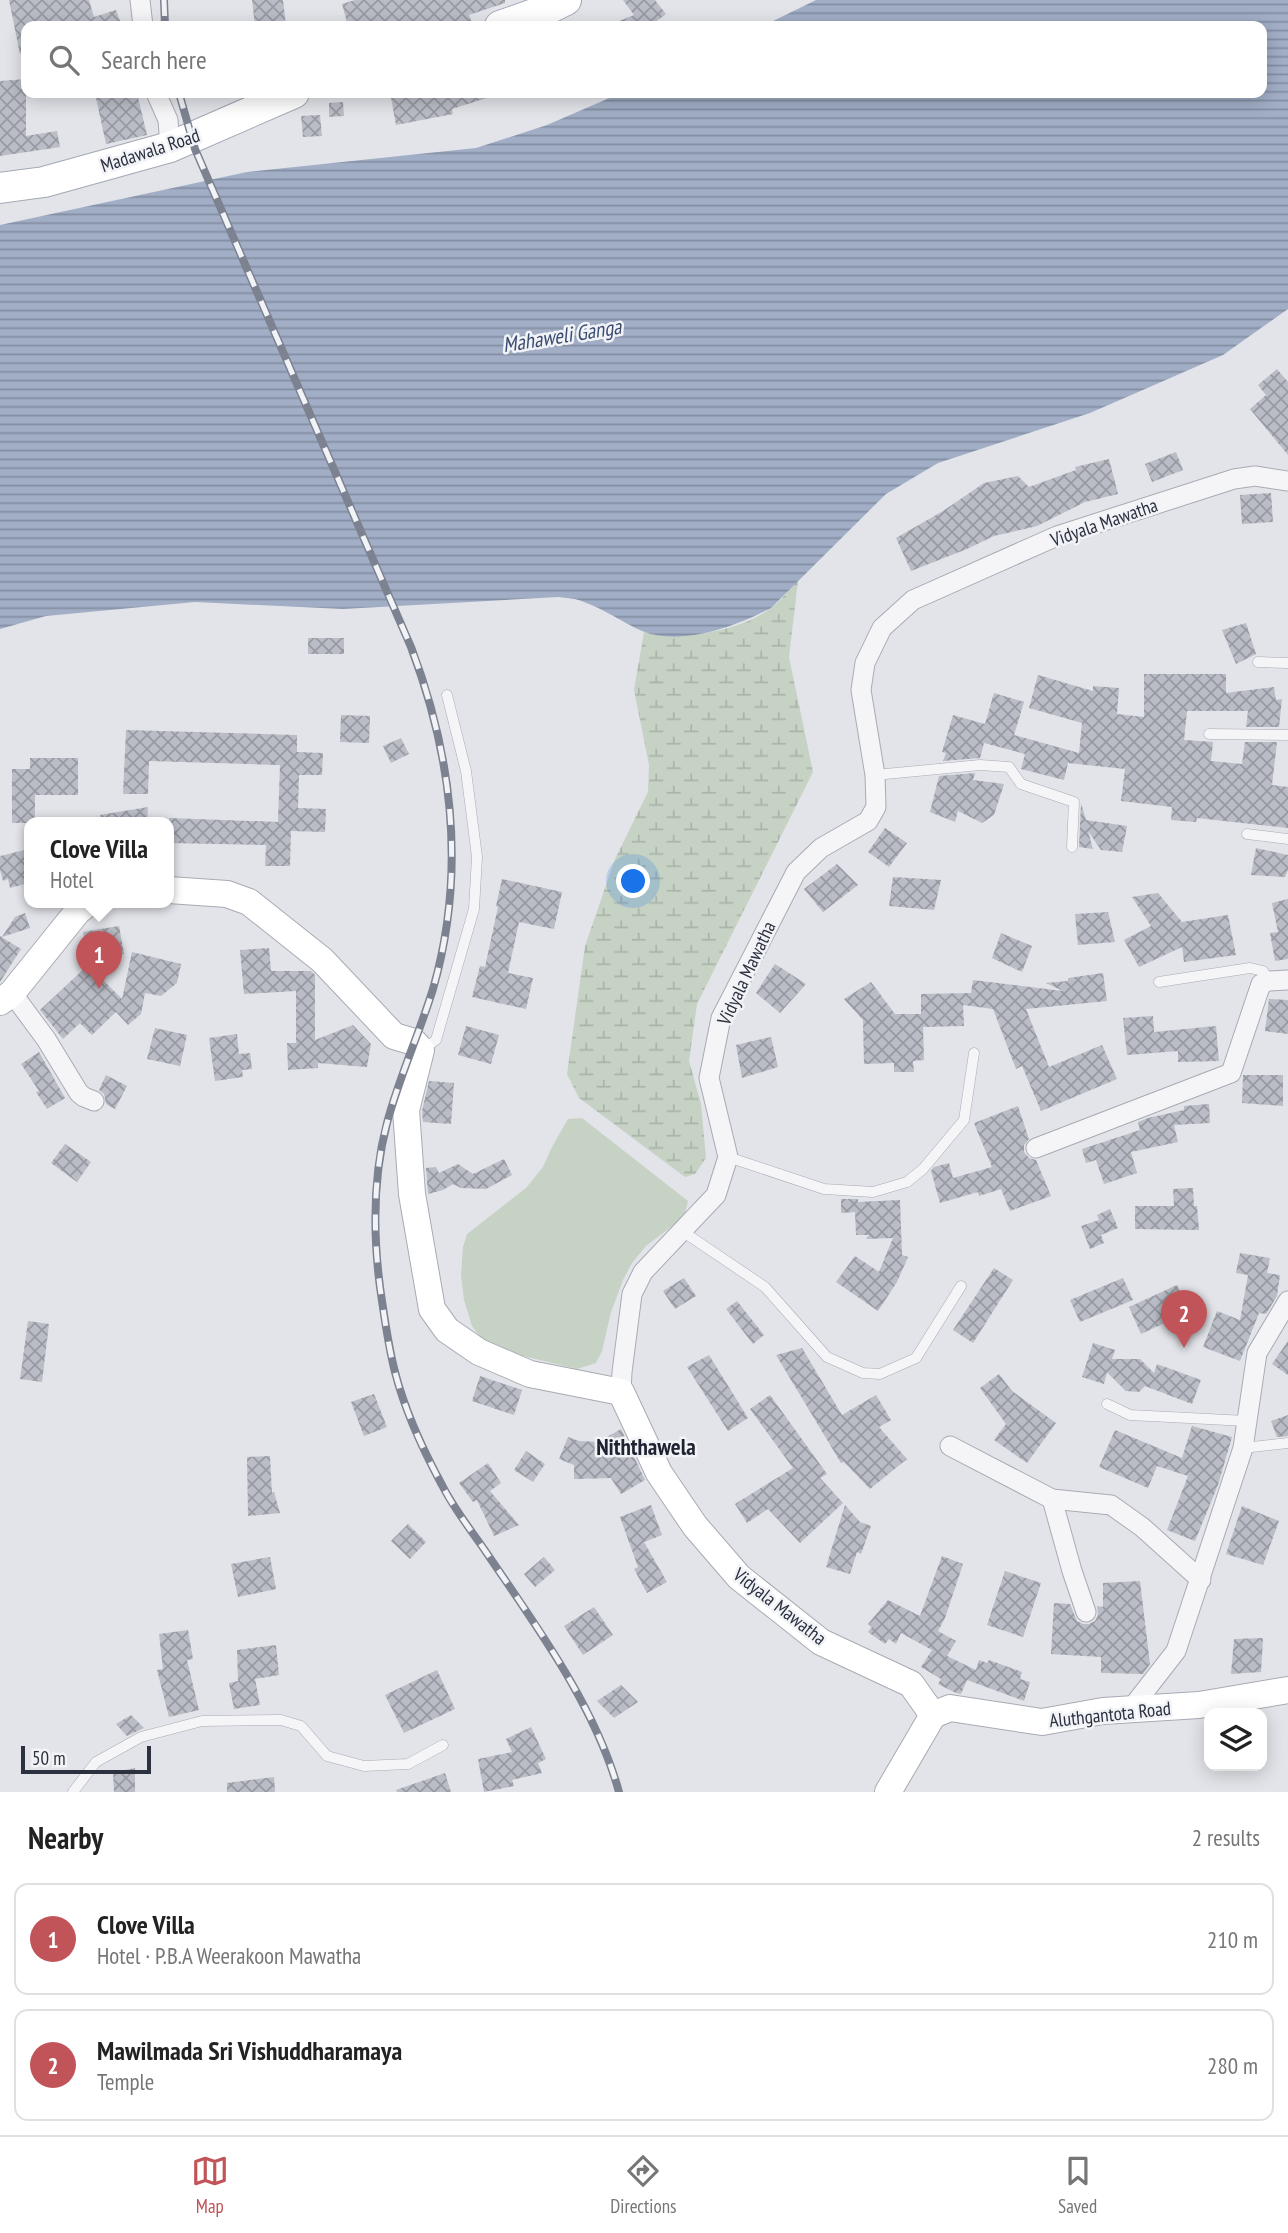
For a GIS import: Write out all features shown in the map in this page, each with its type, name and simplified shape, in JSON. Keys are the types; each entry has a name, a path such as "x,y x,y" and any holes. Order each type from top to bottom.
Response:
{"main road":[{"path":"506,16 566,0"},
{"name":"Madawala Road","path":"0,188 44,182 170,148 283,98"}],"street":[{"path":"140,0 142,21"},
{"path":"158,98 168,120 170,148"},
{"name":"Vidyala Mawatha","path":"933,1715 911,1684 821,1642 739,1577 695,1526 659,1473 621,1392 621,1372 632,1294 643,1272 716,1195 728,1157 709,1079 721,1018 796,872 821,848 868,821 876,807 875,775 861,690 865,663 882,628 913,600 1057,536 1222,483 1255,476 1288,481"},
{"path":"174,890 227,894 249,902 321,960 394,1036 414,1042 421,1050 406,1110 412,1194 432,1309 447,1330 479,1352 530,1374 621,1392"},
{"path":"82,908 6,997 46,1039 79,1093 94,1101"},
{"path":"1036,1148 1231,1073 1261,984 1278,981"},
{"path":"1130,1710 1176,1651 1243,1448 1257,1353 1288,1301"},
{"path":"950,1446 1052,1499 1111,1505 1142,1527 1200,1580"},
{"path":"1052,1499 1086,1612"},
{"name":"Aluthgantota Road","path":"933,1715 950,1708 1042,1722 1103,1711 1199,1705 1288,1690"},
{"path":"888,1792 933,1715"}],"lane":[{"path":"1258,662 1288,663"},
{"path":"421,1050 436,1040 474,909 477,857 466,771 447,695"},
{"path":"1209,734 1288,735"},
{"path":"875,775 980,765 1009,767 1021,784 1074,802 1072,847"},
{"path":"1247,834 1288,839"},
{"path":"1159,982 1250,968 1263,971 1278,981"},
{"path":"728,1157 824,1189 873,1192 907,1182 923,1169 964,1120 974,1054"},
{"path":"682,1231 765,1287 827,1357 863,1373 880,1374 916,1358 961,1286"},
{"path":"1107,1404 1130,1415 1247,1421"},
{"path":"1243,1448 1288,1443"},
{"path":"75,1792 96,1762 141,1737 202,1721 281,1720 301,1726 327,1756 364,1766 408,1763 443,1745"}],"green space":[{"path":"798,581 789,657 813,772 697,1004 689,1061 701,1104 706,1158 695,1174 685,1177 579,1098 567,1074 585,946 615,859 648,792 649,765 634,690 644,632 693,634 743,623 771,608"},
{"path":"582,1118 688,1201 684,1217 646,1246 632,1263 611,1312 602,1351 596,1363 577,1369 503,1351 484,1342 472,1326 464,1300 461,1275 467,1234 526,1188 543,1167 568,1119"}],"water":[{"name":"Mahaweli Ganga","path":"816,0 1288,0 1288,309 1223,355 1090,413 938,463 886,494 771,608 708,632 674,637 657,635 642,631 581,601 558,597 343,609 195,602 46,616 0,629 0,225 247,172 476,148 547,125 609,98 1267,98 1267,21 773,21"}],"building":[{"path":"9,0 89,0 94,17 116,10 120,21 21,21 20,54"},
{"path":"252,0 283,0 285,21 254,21"},
{"path":"355,0 505,0 505,3 469,15 471,21 347,21 342,4"},
{"path":"623,0 655,0 666,14 657,21 619,21 634,15"},
{"path":"21,79 21,98 26,98 26,136 57,131 60,147 0,156 0,81"},
{"path":"96,98 138,98 147,135 106,144"},
{"path":"391,98 487,98 452,109 453,114 396,125"},
{"path":"343,102 344,116 329,117 329,103"},
{"path":"320,115 322,136 303,137 301,116"},
{"path":"1277,369 1288,382 1288,455 1250,409 1266,395 1258,385"},
{"path":"1176,452 1183,470 1152,482 1145,464"},
{"path":"1109,459 1118,494 1085,502 1037,526 994,536 911,571 896,538 984,483 1018,476 1029,487 1076,470 1075,467"},
{"path":"1271,493 1273,522 1242,524 1240,495"},
{"path":"1246,623 1256,654 1236,664 1222,630"},
{"path":"308,638 344,638 344,654 308,654"},
{"path":"1144,674 1226,674 1226,693 1274,687 1276,700 1282,699 1279,727 1246,727 1248,711 1187,711 1184,740 1213,742 1211,761 1242,764 1245,742 1277,742 1272,785 1288,787 1288,828 1197,818 1196,822 1171,820 1172,807 1121,801 1125,769 1068,763 1064,780 1021,769 1025,754 984,743 980,758 943,761 946,753 942,752 953,715 985,724 994,693 1024,702 1014,735 1079,753 1082,723 1029,708 1038,675 1093,691 1093,686 1119,688 1117,714 1144,717"},
{"path":"341,715 370,716 369,743 340,742"},
{"path":"126,730 297,735 297,752 323,753 322,775 299,775 298,808 326,809 325,832 291,831 290,866 265,866 266,845 174,843 174,818 278,822 280,765 149,761 148,794 123,794"},
{"path":"401,738 409,754 391,763 383,746"},
{"path":"30,758 78,758 78,795 35,795 35,817 24,817 24,823 12,823 12,769 30,769"},
{"path":"975,773 973,780 1004,784 994,815 982,823 958,811 955,822 930,812 939,776"},
{"path":"1081,803 1086,820 1127,826 1122,852 1101,850 1088,831 1093,849 1079,847"},
{"path":"148,807 147,817 100,815"},
{"path":"885,828 907,843 889,867 868,852"},
{"path":"1256,848 1288,855 1285,877 1251,875"},
{"path":"24,850 24,884 10,888 8,879 3,881 0,856"},
{"path":"837,864 858,885 823,912 804,889"},
{"path":"893,877 941,880 934,910 889,906"},
{"path":"502,879 562,892 554,929 519,922 508,973 533,978 526,1009 472,997 480,966 485,967"},
{"path":"1158,893 1182,922 1228,915 1236,955 1184,962 1182,947 1139,967 1124,940 1151,926 1132,897"},
{"path":"1288,899 1288,959 1275,961 1270,933 1278,932 1272,903"},
{"path":"1108,912 1115,942 1078,945 1075,914"},
{"path":"25,913 30,928 2,937 15,917"},
{"path":"119,926 124,954 88,960 83,932"},
{"path":"1001,933 1032,946 1022,972 992,958"},
{"path":"0,936 21,949 0,982"},
{"path":"269,948 271,971 311,971 315,975 315,1040 353,1025 371,1044 367,1067 318,1063 318,1068 288,1070 287,1043 296,1043 296,991 244,994 240,950"},
{"path":"132,952 181,964 177,983 161,996 145,993 141,1014 128,1025 116,1012 92,1035 80,1023 63,1039 40,1010 88,965 122,999"},
{"path":"775,964 806,984 780,1013 756,993"},
{"path":"1103,973 1107,1001 1026,1009 1049,1067 1102,1045 1117,1079 1041,1111 1022,1066 1016,1069 993,1009 963,1005 964,1026 923,1027 924,1060 913,1061 914,1072 894,1072 894,1063 864,1064 863,1020 844,999 871,982 895,1014 921,1014 921,994 971,993 973,980 1063,991 1046,983"},
{"path":"1269,999 1288,1000 1288,1034 1265,1031"},
{"path":"1153,1016 1154,1032 1216,1026 1219,1061 1178,1062 1178,1051 1127,1055 1123,1018"},
{"path":"466,1026 499,1035 491,1064 458,1055"},
{"path":"155,1028 187,1035 180,1066 147,1059"},
{"path":"237,1034 239,1054 250,1053 252,1069 242,1070 243,1077 215,1081 209,1038"},
{"path":"771,1037 778,1067 742,1078 736,1045"},
{"path":"39,1052 65,1098 47,1109 21,1064"},
{"path":"106,1075 127,1086 115,1109 106,1104 104,1094 99,1090"},
{"path":"1243,1075 1283,1075 1283,1106 1242,1103"},
{"path":"429,1081 454,1083 451,1124 423,1122 422,1111"},
{"path":"1209,1104 1210,1123 1174,1125 1178,1142 1131,1152 1137,1173 1104,1184 1096,1160 1086,1163 1082,1149 1140,1130 1138,1122 1184,1110 1184,1106"},
{"path":"1018,1106 1029,1139 1024,1145 1024,1152 1029,1158 1036,1160 1051,1196 1010,1211 1001,1189 979,1196 978,1192 940,1203 931,1171 934,1167 949,1163 953,1178 992,1167 974,1123"},
{"path":"65,1144 91,1162 77,1182 51,1163"},
{"path":"504,1159 512,1175 486,1189 461,1188 453,1184 428,1194 426,1168 436,1167 439,1173 458,1164 473,1174"},
{"path":"1193,1188 1199,1230 1135,1229 1135,1206 1174,1206 1173,1189"},
{"path":"841,1199 858,1199 858,1202 900,1200 902,1255 908,1257 897,1282 878,1311 836,1282 855,1256 879,1272 893,1238 866,1239 869,1235 856,1235 855,1212 841,1213"},
{"path":"1110,1209 1118,1228 1101,1235 1104,1243 1090,1249 1081,1226 1099,1220 1097,1215"},
{"path":"1240,1253 1270,1258 1267,1273 1280,1275 1277,1296 1266,1314 1259,1313 1240,1361 1203,1347 1217,1311 1240,1320 1248,1275 1236,1273"},
{"path":"994,1268 1013,1280 973,1343 953,1330"},
{"path":"684,1278 696,1296 675,1309 663,1291"},
{"path":"1123,1278 1133,1300 1080,1322 1070,1300"},
{"path":"1177,1285 1189,1312 1141,1334 1129,1307"},
{"path":"737,1301 764,1335 753,1344 726,1309"},
{"path":"28,1321 49,1324 42,1382 20,1379"},
{"path":"1288,1341 1288,1375 1272,1364"},
{"path":"1093,1343 1115,1350 1112,1359 1140,1359 1154,1373 1157,1364 1201,1380 1192,1404 1145,1386 1139,1392 1126,1391 1107,1372 1104,1384 1082,1377"},
{"path":"802,1348 842,1415 876,1395 891,1420 879,1427 907,1459 870,1489 844,1462 841,1463 776,1355"},
{"path":"709,1355 748,1418 728,1431 687,1367"},
{"path":"999,1374 1012,1391 1056,1423 1027,1463 994,1440 1006,1424 980,1388"},
{"path":"480,1376 522,1390 514,1415 472,1401"},
{"path":"374,1394 387,1427 364,1436 351,1402"},
{"path":"770,1395 827,1474 820,1478 843,1503 800,1543 768,1509 747,1523 735,1504 793,1468 750,1409"},
{"path":"1288,1415 1288,1436 1277,1437 1271,1421"},
{"path":"1192,1426 1232,1437 1218,1485 1195,1541 1167,1530 1188,1476 1157,1466 1148,1488 1099,1467 1115,1430 1182,1458"},
{"path":"621,1429 645,1480 621,1494 611,1478 574,1479 574,1465 559,1459 568,1437 579,1441 598,1442"},
{"path":"526,1451 545,1464 533,1482 514,1470"},
{"path":"270,1456 272,1493 274,1492 280,1513 248,1516 247,1457"},
{"path":"488,1463 501,1483 490,1491 519,1525 494,1536 477,1500 473,1502 459,1483"},
{"path":"651,1505 662,1535 644,1542 667,1582 647,1593 634,1569 638,1567 620,1517"},
{"path":"845,1505 860,1522 871,1526 861,1554 857,1552 850,1574 826,1567"},
{"path":"1242,1506 1279,1521 1263,1565 1226,1554"},
{"path":"408,1524 426,1542 410,1559 391,1541"},
{"path":"942,1556 963,1564 938,1631 956,1641 947,1656 976,1670 979,1660 987,1663 989,1660 1022,1672 1020,1679 1030,1682 1024,1701 967,1680 961,1694 956,1693 938,1684 941,1679 921,1667 932,1650 901,1633 896,1644 889,1639 885,1644 868,1632 872,1627 868,1624 888,1600 920,1616"},
{"path":"270,1557 276,1589 238,1597 231,1564"},
{"path":"544,1557 555,1570 535,1587 524,1574"},
{"path":"1005,1571 1041,1583 1023,1637 987,1625"},
{"path":"1140,1581 1150,1664 1143,1674 1101,1673 1101,1657 1051,1654 1054,1603 1070,1604 1077,1621 1089,1624 1095,1621 1098,1615 1097,1606 1103,1607 1103,1583"},
{"path":"594,1607 613,1635 583,1655 564,1626"},
{"path":"188,1630 193,1659 187,1660 199,1710 169,1717 157,1670 163,1669 159,1634"},
{"path":"1263,1638 1261,1672 1231,1674 1234,1639"},
{"path":"276,1645 279,1675 255,1679 260,1705 234,1709 229,1683 238,1681 237,1650"},
{"path":"437,1670 455,1709 404,1733 385,1695"},
{"path":"621,1685 638,1702 614,1718 597,1701"},
{"path":"131,1715 144,1728 127,1736 116,1724"},
{"path":"531,1727 546,1759 538,1763 542,1773 512,1780 514,1786 484,1792 478,1759 512,1752 506,1739"},
{"path":"135,1768 135,1792 114,1792 113,1772"},
{"path":"445,1773 451,1792 396,1790"},
{"path":"274,1777 275,1792 227,1792 227,1783"}],"railway":[{"path":"164,0 165,21"},
{"path":"180,98 195,149 411,647 437,731 445,774 452,860 443,946 433,989 387,1123 377,1184 375,1225 378,1267 386,1330 395,1372 415,1430 447,1494 580,1697 595,1728 619,1792"}],"place":[{"name":"Clove Villa","path":"99,989"},
{"name":"Mawilmada Sri Vishuddharamaya","path":"1184,1348"}],"district":[{"name":"Niththawela","path":"646,1447"}]}
